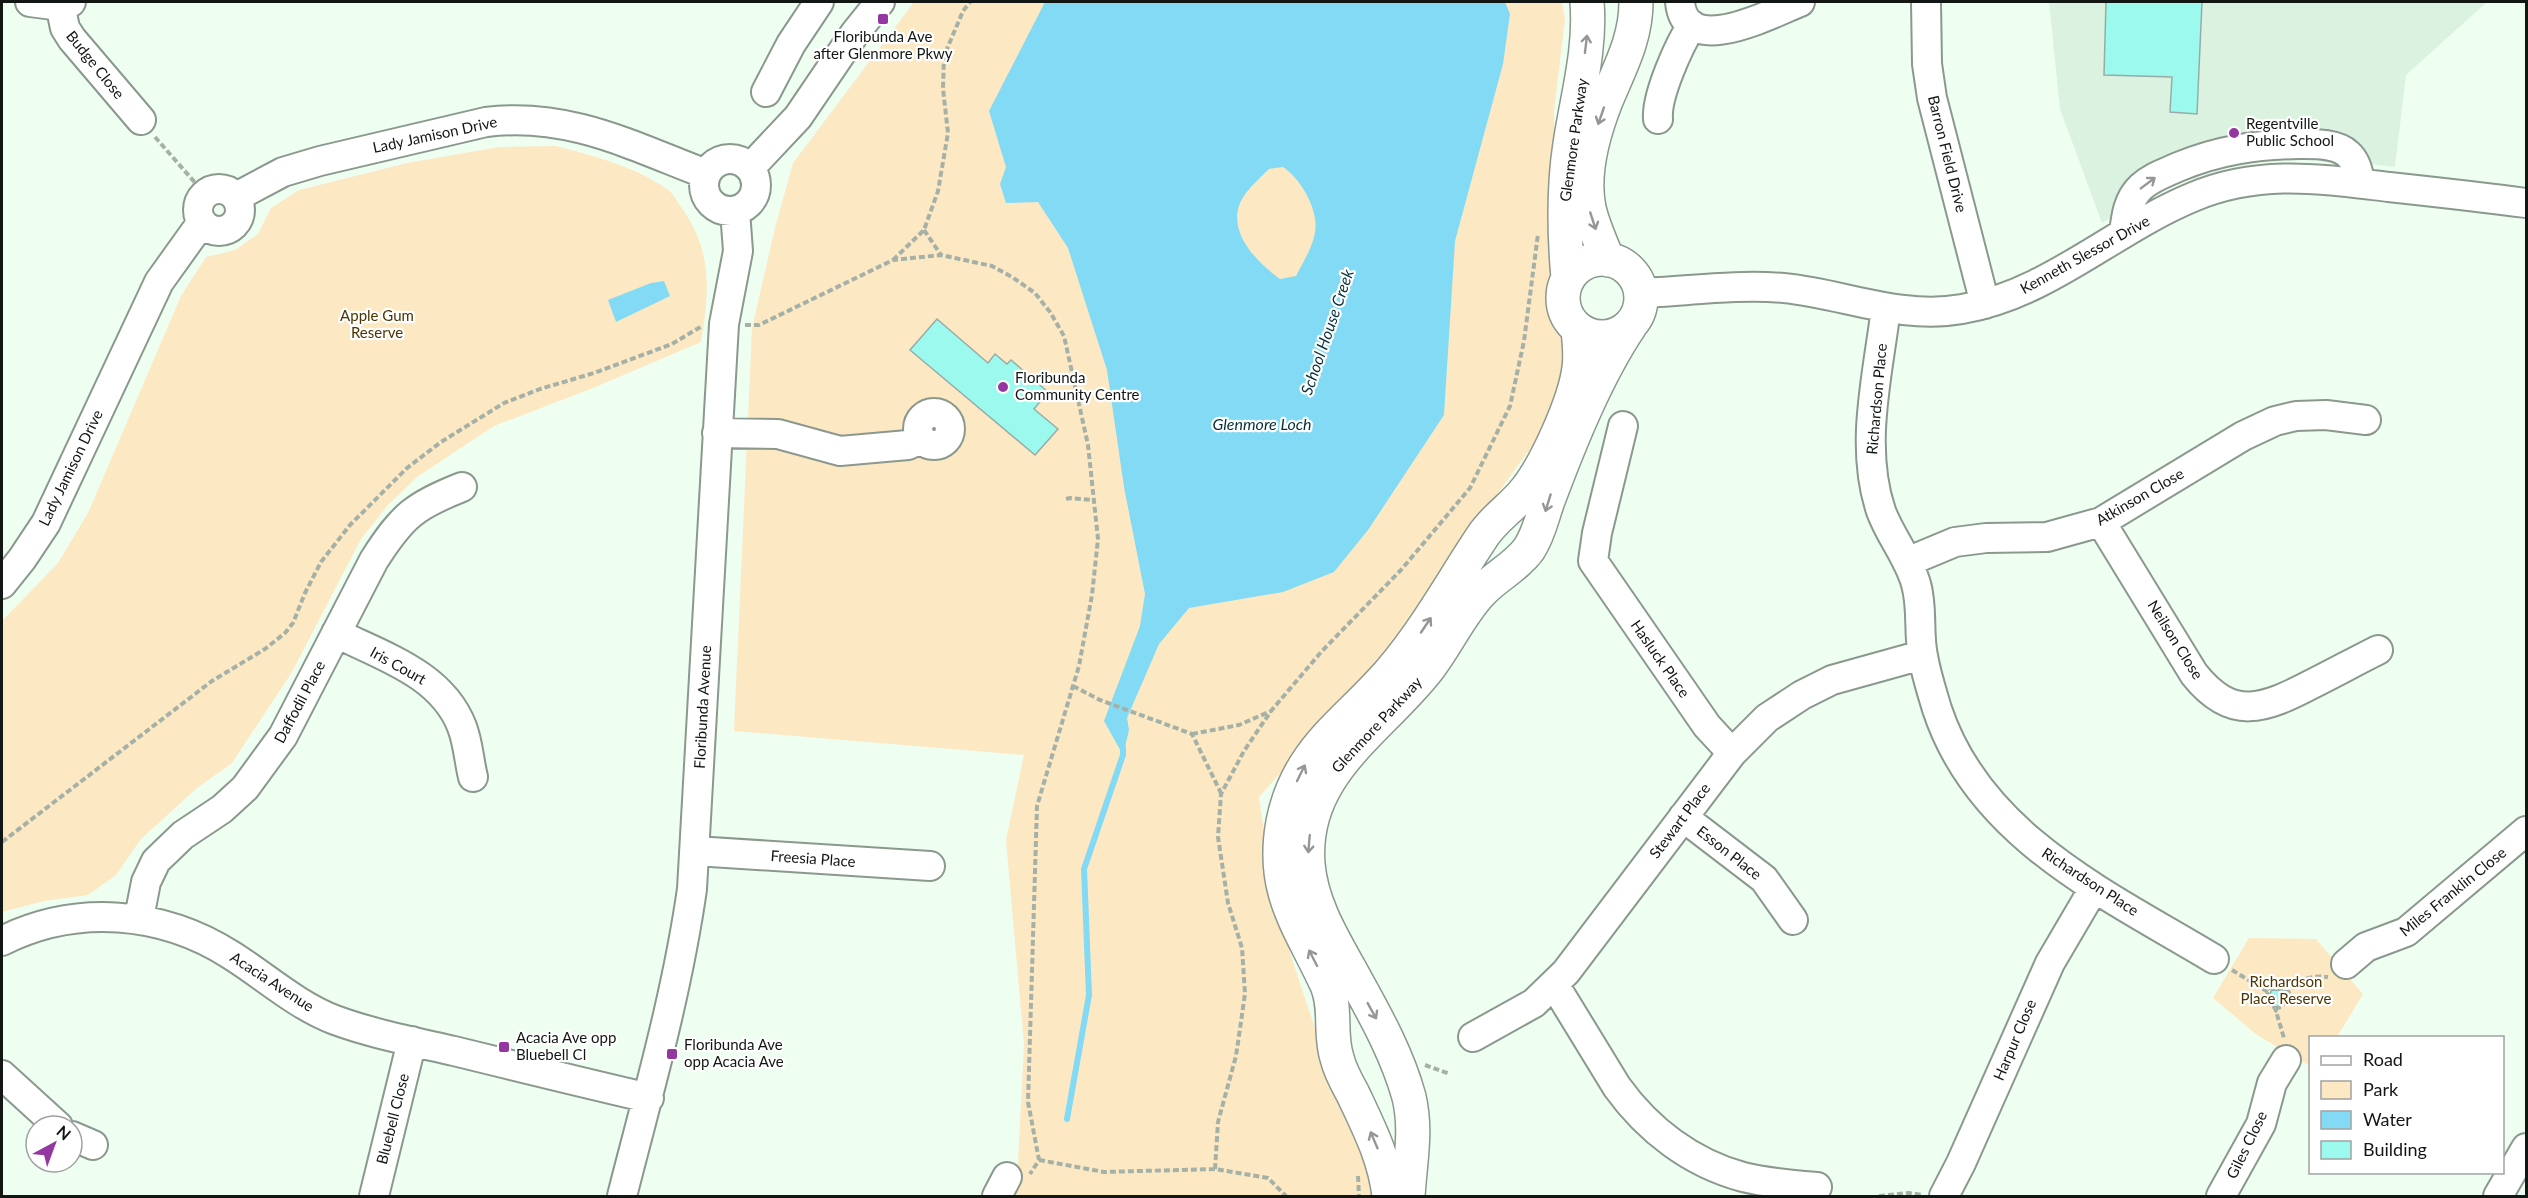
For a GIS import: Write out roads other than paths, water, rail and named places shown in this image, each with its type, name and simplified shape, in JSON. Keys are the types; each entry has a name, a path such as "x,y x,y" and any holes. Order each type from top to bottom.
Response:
{"main road":[{"name":"Glenmore Parkway","path":"1568,278 1564,210 1569,146 1588,32 1587,2"},
{"name":"Glenmore Parkway","path":"1608,260 1589,208 1588,165 1606,103 1628,52 1635,26 1636,2"},
{"path":"1608,260 1627,267 1636,278 1641,293 1642,301 1638,315 1630,326 1619,334 1603,337 1590,335 1578,329 1569,319 1563,306 1563,291 1568,278 1576,268 1588,261 1608,260"},
{"name":"Glenmore Parkway","path":"1408,1197 1414,1134 1409,1099 1393,1051 1334,941 1313,892 1308,862 1311,822 1326,783 1339,763 1413,687 1442,651 1481,592 1518,562 1530,546 1543,522 1548,500 1590,400 1618,344 1630,326"},
{"name":"Glenmore Parkway","path":"1389,1197 1377,1145 1336,1058 1330,995 1293,920 1283,889 1281,841 1287,808 1304,768 1321,741 1374,689 1410,648 1489,526 1518,500 1537,474 1554,440 1579,371 1578,329"}],"street":[{"name":"Budge Close","path":"30,2 45,5 65,3 64,28 141,120"},
{"path":"766,92 791,44 819,2"},
{"path":"750,168 798,117 855,33 880,2"},
{"path":"1686,13 1705,30 1734,28 1800,2"},
{"name":"Barron Field Drive","path":"1926,2 1927,64 1932,98 1985,304"},
{"path":"1658,119 1660,101 1681,42 1686,13"},
{"name":"Lady Jamison Drive","path":"236,197 284,172 320,161 486,122 505,120 542,120 585,129 706,174"},
{"path":"730,159 738,160 750,168 754,174 756,190 749,204 735,211 719,209 707,198 704,182 706,174 716,163 730,159"},
{"name":"Kenneth Slessor Drive","path":"1641,293 1753,287 1785,288 1857,300 1886,308 1936,312 1985,304 2040,284 2179,203 2231,184 2255,179 2299,177 2526,203"},
{"path":"218,189 231,192 236,197 239,202 240,216 232,227 226,230 213,230 202,222 199,217 199,204 206,194 218,189"},
{"name":"Floribunda Avenue","path":"622,1197 649,1098 685,940 695,852 724,324 738,251 735,211"},
{"name":"Lady Jamison Drive","path":"2,584 22,560 46,522 159,282 202,222"},
{"name":"Richardson Place","path":"1886,308 1871,431 1871,464 1881,512 1907,562 1918,594 1922,655 1947,734 1978,785 2006,819 2034,845 2094,888 2214,959"},
{"name":"Atkinson Close","path":"1907,562 1955,542 1986,538 2047,537 2101,522 2265,424 2286,418 2317,415 2366,420"},
{"name":"Hasluck Place","path":"1623,426 1597,533 1593,561 1707,726 1732,753"},
{"path":"717,433 777,434 840,451 908,444 921,439"},
{"name":"Daffodil Place","path":"139,918 146,882 156,861 183,835 233,800 255,777 283,736 374,560 399,525 429,500 462,487"},
{"name":"Neilson Close","path":"2101,522 2194,674 2203,685 2223,700 2245,707 2268,705 2378,650"},
{"name":"Iris Court","path":"336,633 417,673 441,693 463,729 472,777"},
{"name":"Stewart Place","path":"1473,1037 1525,1009 1566,972 1732,753 1767,718 1802,695 1841,677 1922,655"},
{"name":"Esson Place","path":"1683,817 1764,879 1793,920"},
{"name":"Miles Franklin Close","path":"2342,972 2366,947 2406,932 2526,831"},
{"name":"Freesia Place","path":"695,852 930,866"},
{"name":"Harpur Close","path":"1944,1197 1962,1163 2045,973 2094,888"},
{"name":"Acacia Avenue","path":"2,941 30,929 68,920 94,917 139,918 171,926 212,943 289,996 335,1020 412,1041 649,1098"},
{"path":"1554,984 1617,1087 1657,1132 1691,1155 1734,1174 1764,1181 1817,1187"},
{"name":"Bluebell Close","path":"374,1197 412,1041"},
{"name":"Giles Close","path":"2221,1197 2261,1124 2272,1083 2286,1060"},
{"path":"2,1075 45,1114"},
{"path":"2498,1197 2526,1148"}],"water":[{"name":"Glenmore Loch","path":"1045,2 1505,2 1510,14 1503,64 1455,241 1444,415 1368,530 1334,572 1283,592 1189,608 1159,644 1127,718 1129,730 1123,755 1104,721 1140,626 1145,594 1124,487 1107,370 1068,248 1038,202 1006,203 1000,184 1006,167 989,111","holes":["1283,167 1290,172 1307,196 1316,223 1310,249 1296,276 1280,279 1251,252 1239,230 1237,218 1239,205 1246,193 1269,169"]},
{"path":"664,281 670,296 616,322 608,300 651,283"}],"waterway":[{"name":"School House Creek","path":"1067,1119 1089,995 1084,869 1123,755 1123,747"}],"place":[{"name":"Floribunda Ave after Glenmore Pkwy","path":"883,19"},
{"name":"Regentville Public School","path":"2234,133"},
{"name":"Floribunda Community Centre","path":"1003,387"},
{"name":"Acacia Ave opp Bluebell Cl","path":"504,1047"},
{"name":"Floribunda Ave opp Acacia Ave","path":"672,1054"}],"park label":[{"name":"Apple Gum Reserve","path":"377,324"},
{"name":"Richardson Place Reserve","path":"2286,990"}]}
